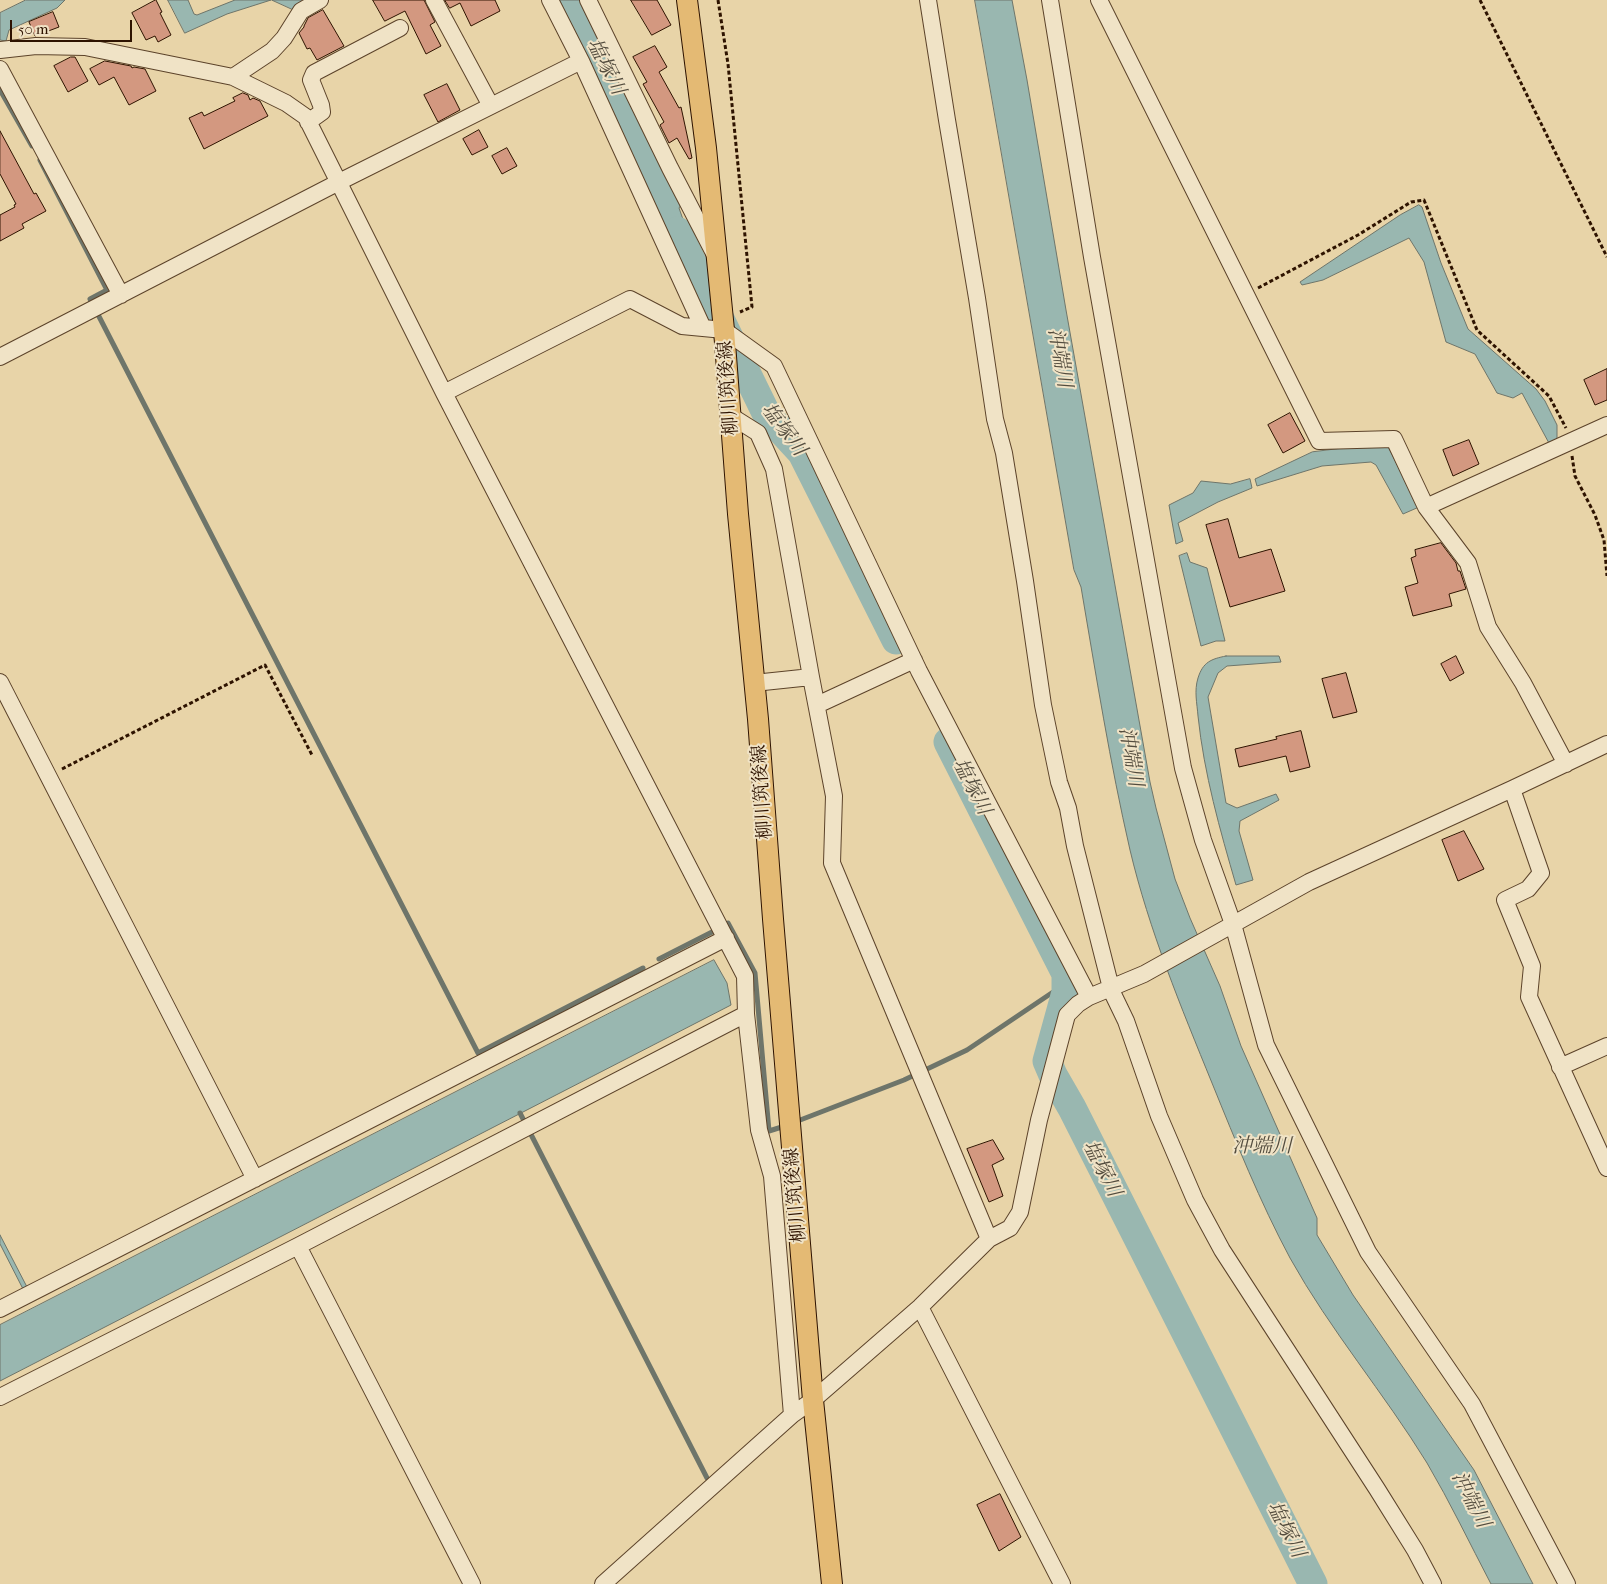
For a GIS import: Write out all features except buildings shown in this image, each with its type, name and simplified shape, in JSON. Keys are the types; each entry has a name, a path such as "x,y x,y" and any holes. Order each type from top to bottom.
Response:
{"main road":[{"name":"柳川筑後線","path":"687,0 705,138 724,325 813,1400 832,1584"}],"street":[{"path":"233,77 272,51 284,38 301,12 320,0"},
{"path":"434,0 491,106"},
{"path":"550,0 581,61 703,328"},
{"path":"588,0 717,259"},
{"path":"928,0 946,120 978,298 995,419 1004,453 1044,705 1059,782 1068,808 1074,846 1111,987 1126,1021 1159,1116 1195,1200 1228,1258 1382,1497 1434,1584"},
{"path":"1050,0 1092,257 1183,768 1203,840 1233,924 1266,1045 1368,1252 1472,1404 1568,1584"},
{"path":"1099,0 1318,441 1394,439 1426,506 1468,563 1488,627 1523,683 1566,764"},
{"path":"308,122 322,112 322,105 311,80 314,73 400,28"},
{"path":"0,50 36,46 86,47 233,77 286,104 306,117 444,393 745,976 746,1014 759,1130 772,1176 792,1415"},
{"path":"0,357 339,182 581,61"},
{"path":"0,69 121,295"},
{"path":"444,393 630,298 682,326 703,328 724,325 774,366 914,660 1089,997"},
{"path":"731,416 758,433 774,469 834,796 832,863 988,1239"},
{"path":"1426,506 1607,425"},
{"path":"817,705 914,660"},
{"path":"754,683 811,677"},
{"path":"0,682 255,1179"},
{"path":"603,1584 792,1415 813,1400 920,1307 988,1239 1010,1228 1020,1212 1040,1120 1067,1016 1078,1004 1111,987 1144,974 1309,882 1607,744"},
{"path":"1512,789 1541,873 1528,889 1505,900 1532,966 1529,997 1607,1168"},
{"path":"0,1309 726,938"},
{"path":"0,1397 298,1246 746,1014"},
{"path":"1560,1067 1607,1046"},
{"path":"298,1246 472,1584"},
{"path":"920,1307 1062,1584"}],"path":[{"path":"718,0 728,64 752,307 724,325"},
{"path":"1480,0 1607,257"},
{"path":"1246,295 1358,234 1411,202 1424,200 1477,330 1549,396 1566,430 1575,476 1595,515 1604,540 1607,576"},
{"path":"48,776 266,664 312,755"}],"water":[{"path":"26,0 65,0 57,8 9,30 6,41 0,40 0,13"},
{"path":"168,0 188,0 194,14 197,15 235,0 271,0 227,14 185,33"},
{"path":"272,0 309,0 292,9"},
{"name":"塩塚川","path":"559,0 580,0 681,205 679,208 697,259 687,276"},
{"name":"沖端川","path":"975,0 1012,0 1150,782 1175,879 1220,986 1241,1046 1317,1218 1317,1235 1353,1295 1474,1470 1533,1584 1491,1584 1427,1463 1306,1285 1290,1258 1239,1150 1166,968 1146,909 1130,850 1110,752 1081,587 1074,570"},
{"path":"1419,205 1422,207 1441,263 1468,329 1536,389 1545,401 1557,425 1557,441 1550,445 1522,393 1513,398 1497,393 1475,354 1446,342 1424,262 1409,238 1323,280 1302,285 1300,282 1400,215"},
{"path":"1386,443 1419,507 1403,514 1376,465 1371,462 1322,466 1257,486 1255,479 1312,452"},
{"path":"1250,479 1252,488 1218,502 1178,523 1183,541 1176,544 1169,505 1193,493 1201,481 1230,484"},
{"path":"1187,553 1190,562 1207,568 1225,641 1216,641 1201,646 1179,556"},
{"path":"1226,656 1279,656 1281,662 1227,666 1218,673 1208,697 1226,803 1237,808 1276,794 1279,800 1240,821 1239,831 1253,880 1236,885 1208,780 1196,697 1197,683 1202,668 1216,658"},
{"path":"714,960 727,983 731,1005 0,1381 0,1325"},
{"path":"0,1235 27,1287 23,1289 0,1244"}],"waterway":[{"path":"0,90 32,146"},
{"path":"40,160 107,290 90,299 478,1053 643,968"},
{"name":"塩塚川","path":"677,231 767,415 802,453 896,640"},
{"name":"塩塚川","path":"948,742 1066,974 1066,992 1047,1061 1053,1075 1072,1108 1313,1584"},
{"path":"728,923 755,973 769,1131 785,1126"},
{"path":"659,959 714,931"},
{"path":"795,1122 904,1080 967,1050 1065,984"},
{"path":"520,1113 707,1478"}]}
